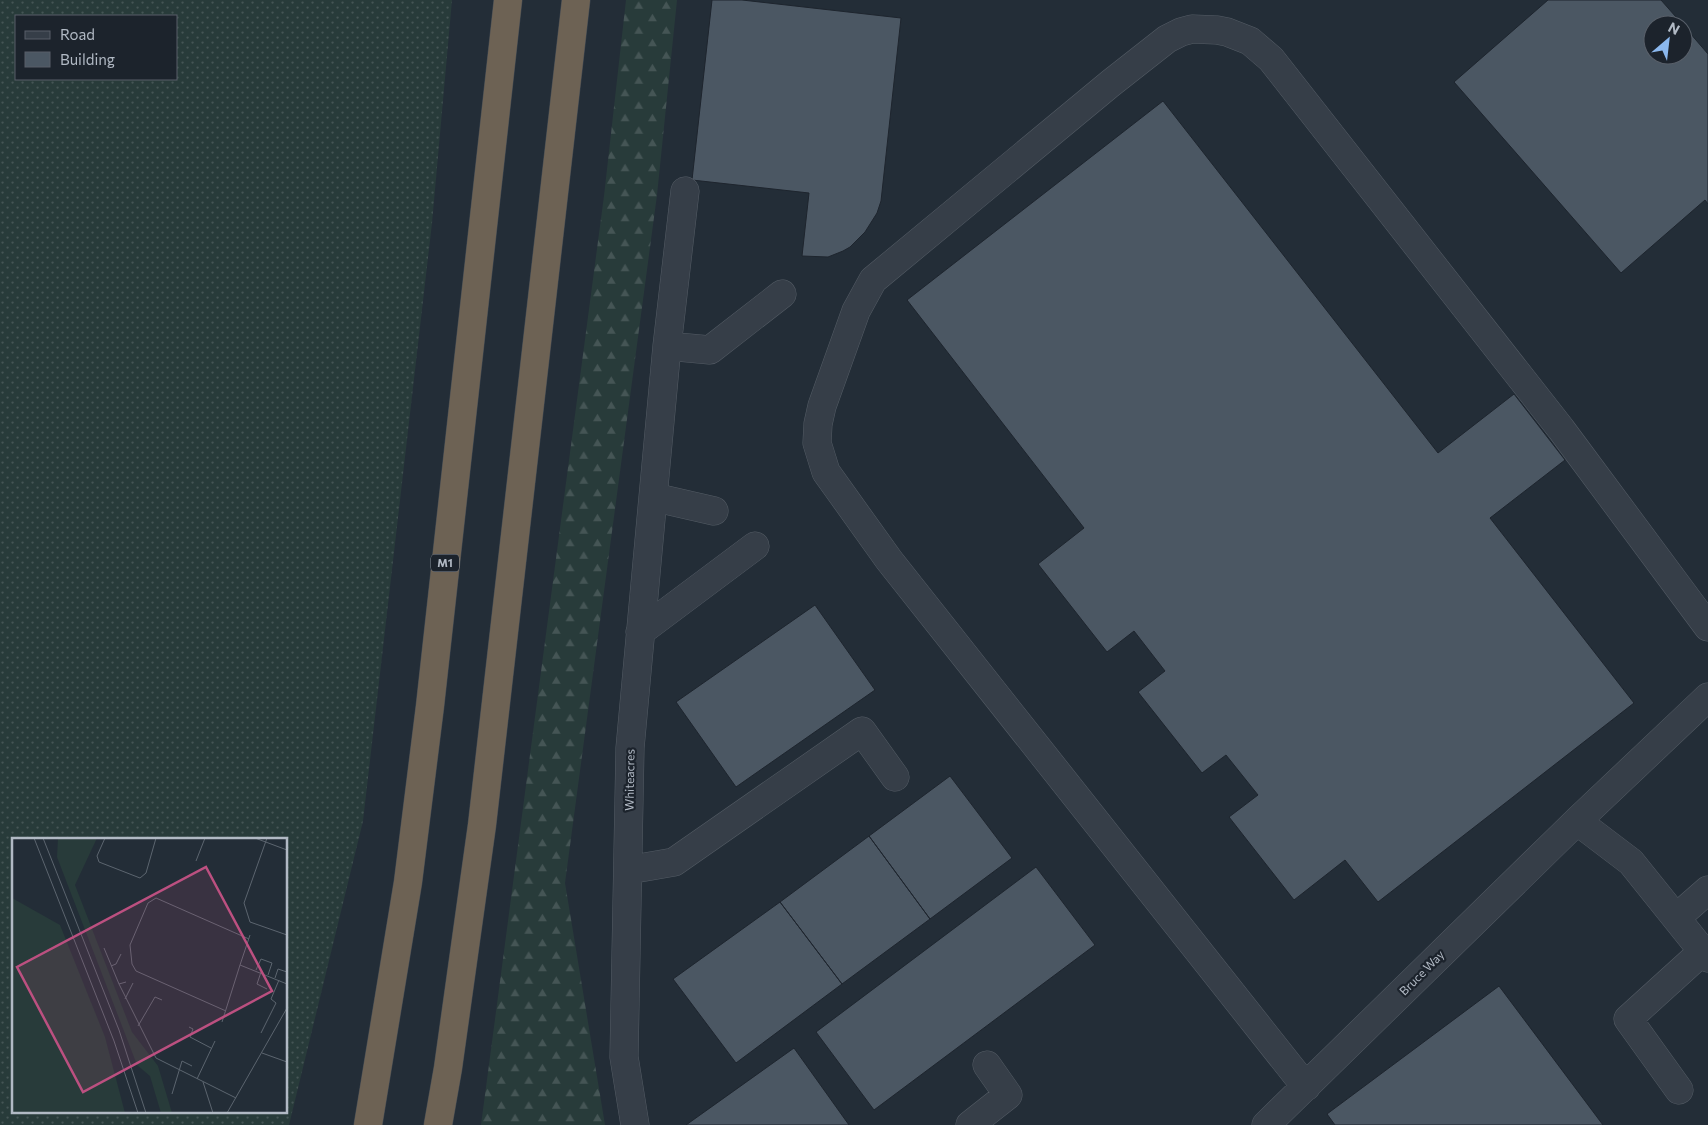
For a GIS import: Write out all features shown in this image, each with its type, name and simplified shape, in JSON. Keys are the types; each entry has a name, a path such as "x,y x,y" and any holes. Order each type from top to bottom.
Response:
{"highway":[{"name":"M1","path":"368,1125 410,862 431,696 508,0"},
{"path":"438,1125 448,1068 482,825 576,0"}],"lane":[{"path":"1306,1087 889,560 826,472 818,443 818,424 822,406 856,311 873,280 1167,39 1192,29 1217,30 1238,36 1261,49 1271,59 1561,429 1708,627"},
{"name":"Whiteacres","path":"635,1125 624,1057 630,748 667,346 685,191"},
{"path":"667,346 710,350 782,294"},
{"path":"653,497 714,511"},
{"path":"640,632 754,546"},
{"name":"Bruce Way","path":"1266,1125 1577,821 1708,697"},
{"path":"628,870 674,862 862,731 895,777"},
{"path":"1577,821 1631,862 1705,955 1628,1019 1679,1090"},
{"path":"1676,918 1708,890"},
{"path":"970,1125 1008,1095 987,1065"}],"green space":[{"path":"0,0 452,0 432,223 363,821 289,1125 0,1125"},
{"path":"626,0 677,0 657,195 565,883 605,1125 481,1125 604,196"}],"building":[{"path":"712,0 742,0 901,18 881,201 877,213 865,232 850,247 843,251 828,257 802,256 809,193 692,180"},
{"path":"1548,0 1661,0 1674,15 1643,15 1643,65 1693,65 1693,37 1708,54 1708,204 1705,200 1621,273 1454,82"},
{"path":"1163,101 1438,453 1514,394 1565,460 1490,518 1634,703 1378,902 1345,860 1294,900 1229,817 1258,795 1226,755 1202,773 1138,692 1165,671 1134,631 1107,652 1038,564 1084,528 907,300"},
{"path":"815,605 875,690 736,787 676,702"},
{"path":"950,776 1012,858 930,919 869,836"},
{"path":"869,836 930,919 842,984 780,902"},
{"path":"1036,867 1095,945 874,1110 816,1032"},
{"path":"780,902 842,984 736,1063 673,979"},
{"path":"1499,986 1603,1125 1335,1125 1327,1114"},
{"path":"794,1048 849,1125 686,1125"}]}
